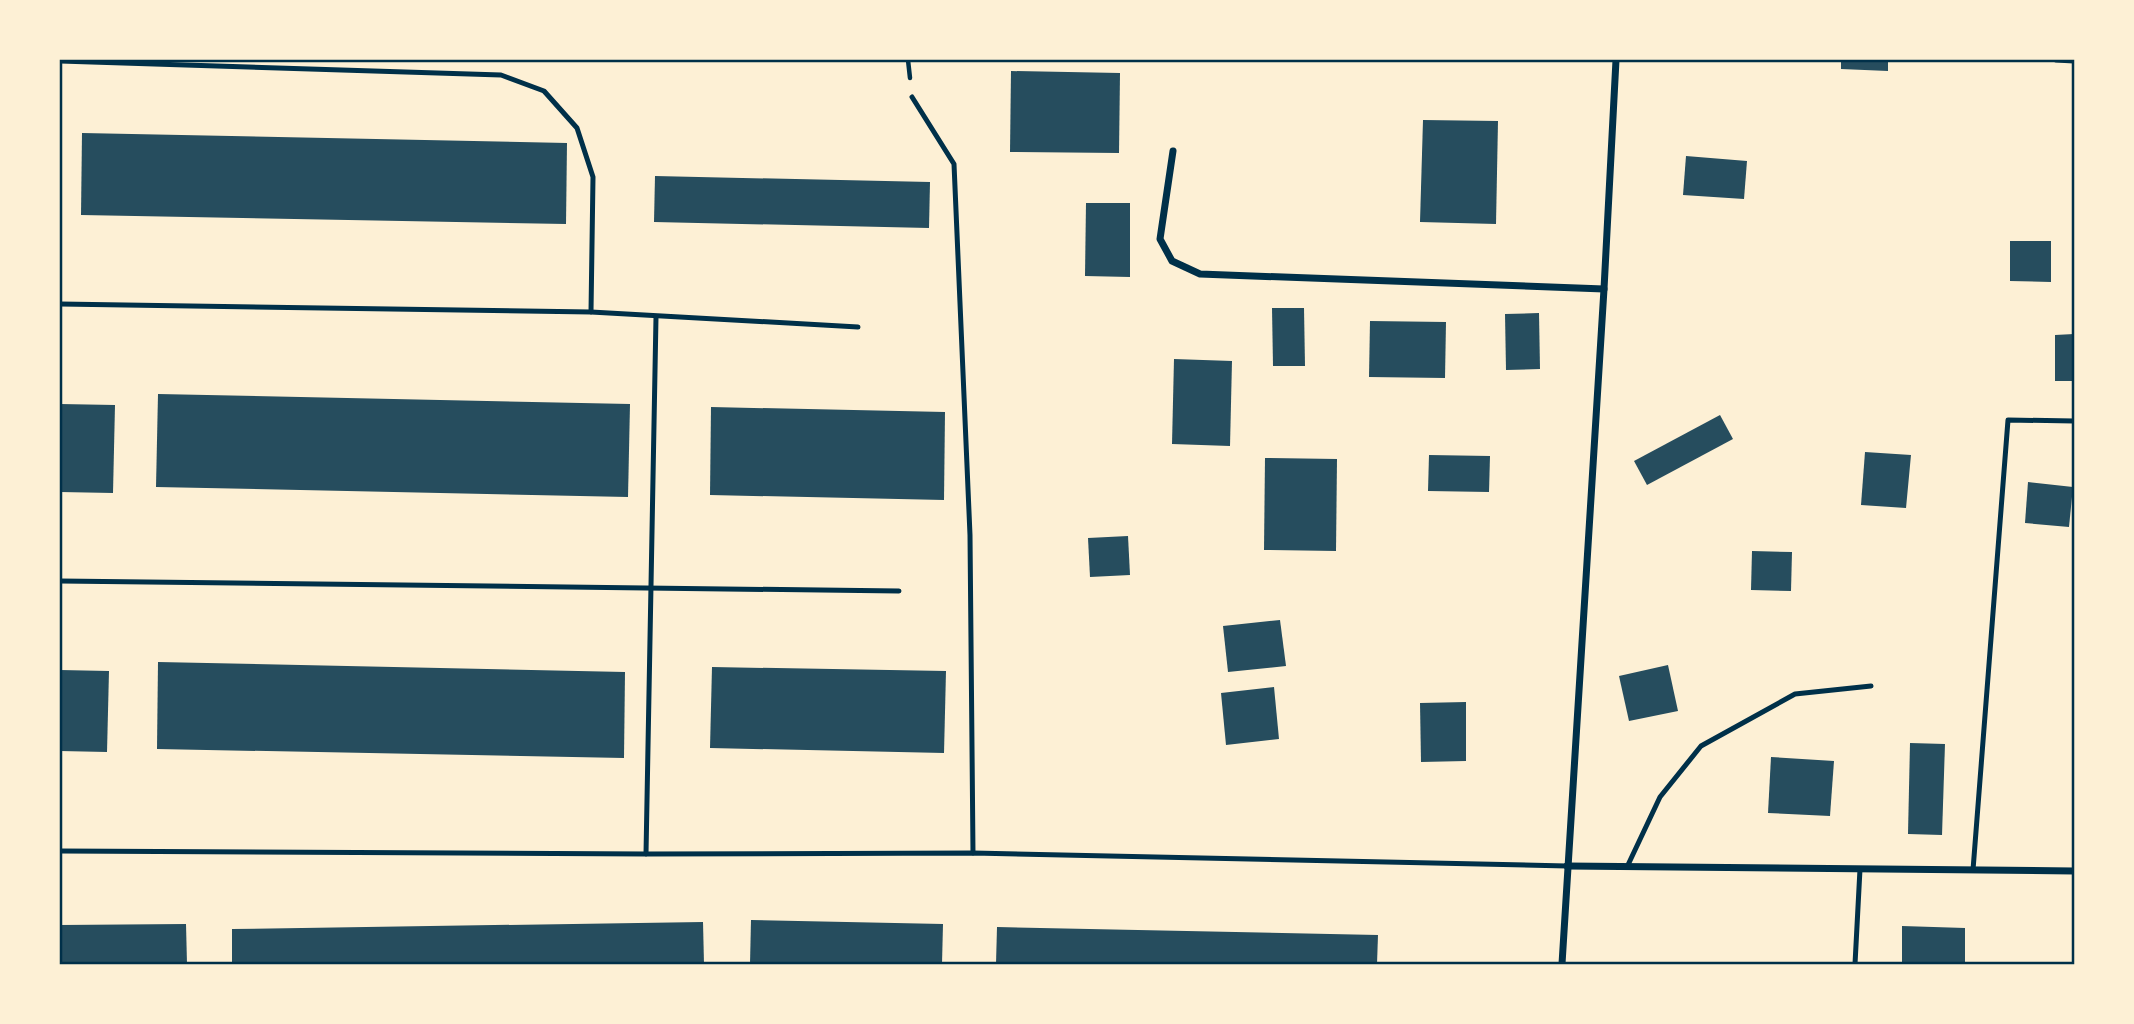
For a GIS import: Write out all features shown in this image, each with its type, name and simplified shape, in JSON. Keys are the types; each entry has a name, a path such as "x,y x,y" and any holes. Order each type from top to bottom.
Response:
{"street":[{"path":"1562,964 1616,60"},
{"path":"1173,151 1160,239 1172,261 1200,274 1604,289"},
{"path":"1567,866 2074,871"}],"lane":[{"path":"2056,60 2074,61"},
{"path":"60,61 501,75 544,91 577,128 593,177 591,312"},
{"path":"912,97 954,164 970,535 973,853"},
{"path":"60,304 591,312 858,327"},
{"path":"646,854 656,317"},
{"path":"1973,870 2008,420 2074,421"},
{"path":"60,581 900,591"},
{"path":"1627,867 1660,797 1701,746 1795,694 1871,686"},
{"path":"60,851 973,853 1567,866"},
{"path":"1855,964 1860,869"}],"building":[{"path":"1841,60 1888,60 1888,71 1841,69"},
{"path":"1011,71 1120,73 1119,153 1010,152"},
{"path":"1423,120 1498,121 1496,224 1420,222"},
{"path":"82,133 567,143 566,224 81,215"},
{"path":"1686,156 1747,161 1744,199 1683,195"},
{"path":"655,176 930,182 929,228 654,222"},
{"path":"1086,203 1130,203 1130,277 1085,276"},
{"path":"2010,241 2051,241 2051,282 2010,281"},
{"path":"1272,308 1304,308 1305,366 1273,366"},
{"path":"1539,313 1540,369 1506,370 1505,314"},
{"path":"1370,321 1446,322 1445,378 1369,377"},
{"path":"2074,334 2074,381 2055,381 2055,335"},
{"path":"1174,359 1232,361 1230,446 1172,444"},
{"path":"158,394 630,404 628,497 156,487"},
{"path":"60,404 115,405 113,493 60,492"},
{"path":"711,407 945,412 944,500 710,495"},
{"path":"1720,415 1733,439 1647,485 1634,461"},
{"path":"1865,452 1911,455 1906,508 1861,505"},
{"path":"1429,455 1490,456 1489,492 1428,491"},
{"path":"1265,458 1337,459 1336,551 1264,550"},
{"path":"2028,482 2073,487 2069,527 2025,523"},
{"path":"1128,536 1130,575 1090,577 1088,538"},
{"path":"1752,551 1792,552 1791,591 1751,590"},
{"path":"1280,620 1286,666 1228,672 1223,626"},
{"path":"158,662 625,672 624,758 157,749"},
{"path":"1668,665 1678,711 1629,721 1619,676"},
{"path":"712,667 946,671 944,753 710,748"},
{"path":"60,670 109,671 107,752 60,751"},
{"path":"1274,687 1279,739 1226,745 1221,693"},
{"path":"1466,702 1466,761 1421,762 1420,703"},
{"path":"1910,743 1945,744 1942,835 1908,834"},
{"path":"1771,757 1834,761 1830,816 1768,813"},
{"path":"751,920 943,924 942,964 750,964"},
{"path":"703,922 704,964 232,964 232,929"},
{"path":"186,924 187,964 60,964 60,925"},
{"path":"1902,926 1965,928 1965,964 1902,964"},
{"path":"997,927 1378,935 1377,964 996,964"}]}
